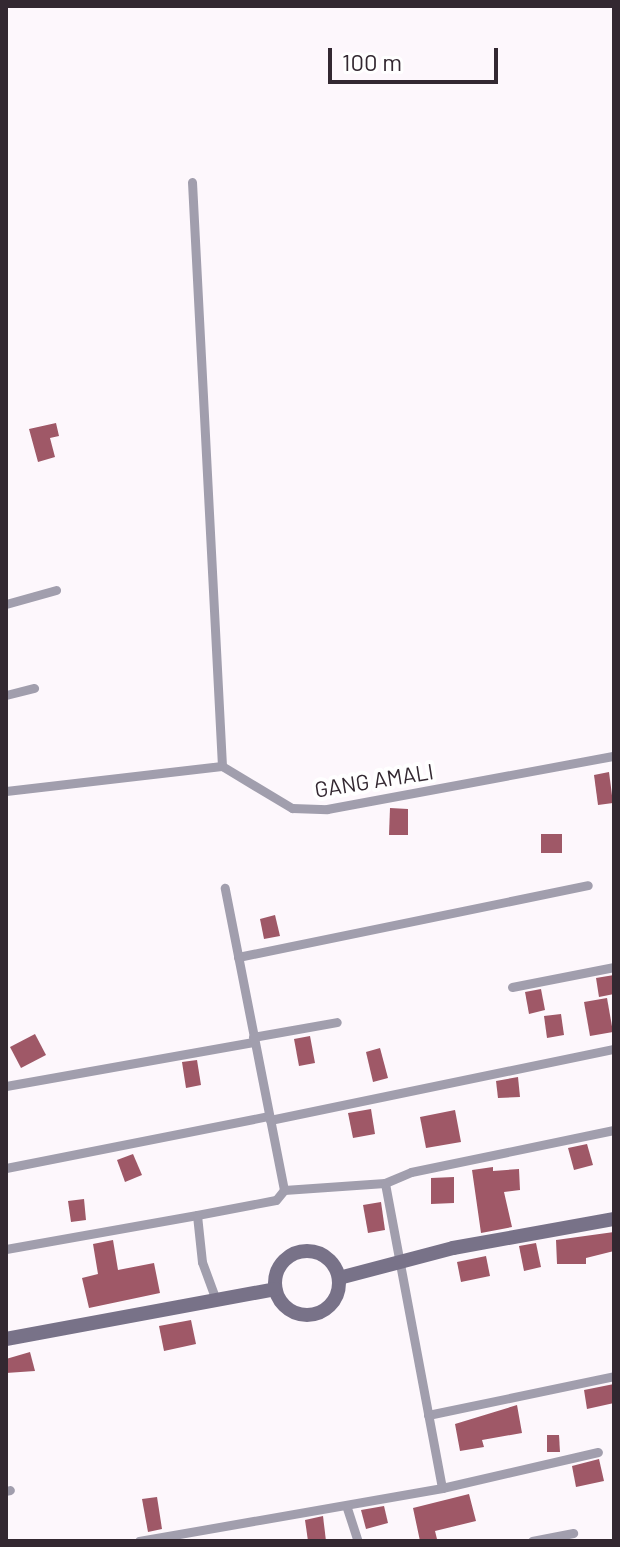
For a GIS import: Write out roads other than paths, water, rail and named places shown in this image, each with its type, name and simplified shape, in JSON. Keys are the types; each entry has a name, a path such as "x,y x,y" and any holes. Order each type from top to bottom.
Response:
{"street":[{"path":"6,791 222,766 192,182"},
{"path":"6,604 56,590"},
{"path":"6,695 34,688"},
{"name":"GANG AMALI","path":"222,766 292,808 327,809 614,756"},
{"path":"238,957 588,885"},
{"path":"225,888 284,1190"},
{"path":"512,987 614,967"},
{"path":"6,1086 337,1022"},
{"path":"6,1168 614,1049"},
{"path":"6,1249 276,1200 284,1190 385,1183 411,1172 614,1130"},
{"path":"385,1183 442,1488"},
{"path":"197,1215 202,1262 216,1300"},
{"path":"339,1278 398,1261 614,1219"},
{"path":"302,1251 326,1257 339,1278 333,1302 312,1314 288,1309 275,1289 280,1264 302,1251"},
{"path":"6,1339 275,1289"},
{"path":"428,1415 614,1376"},
{"path":"139,1541 347,1508 598,1452"},
{"path":"347,1508 358,1541"},
{"path":"532,1541 573,1533"}]}
